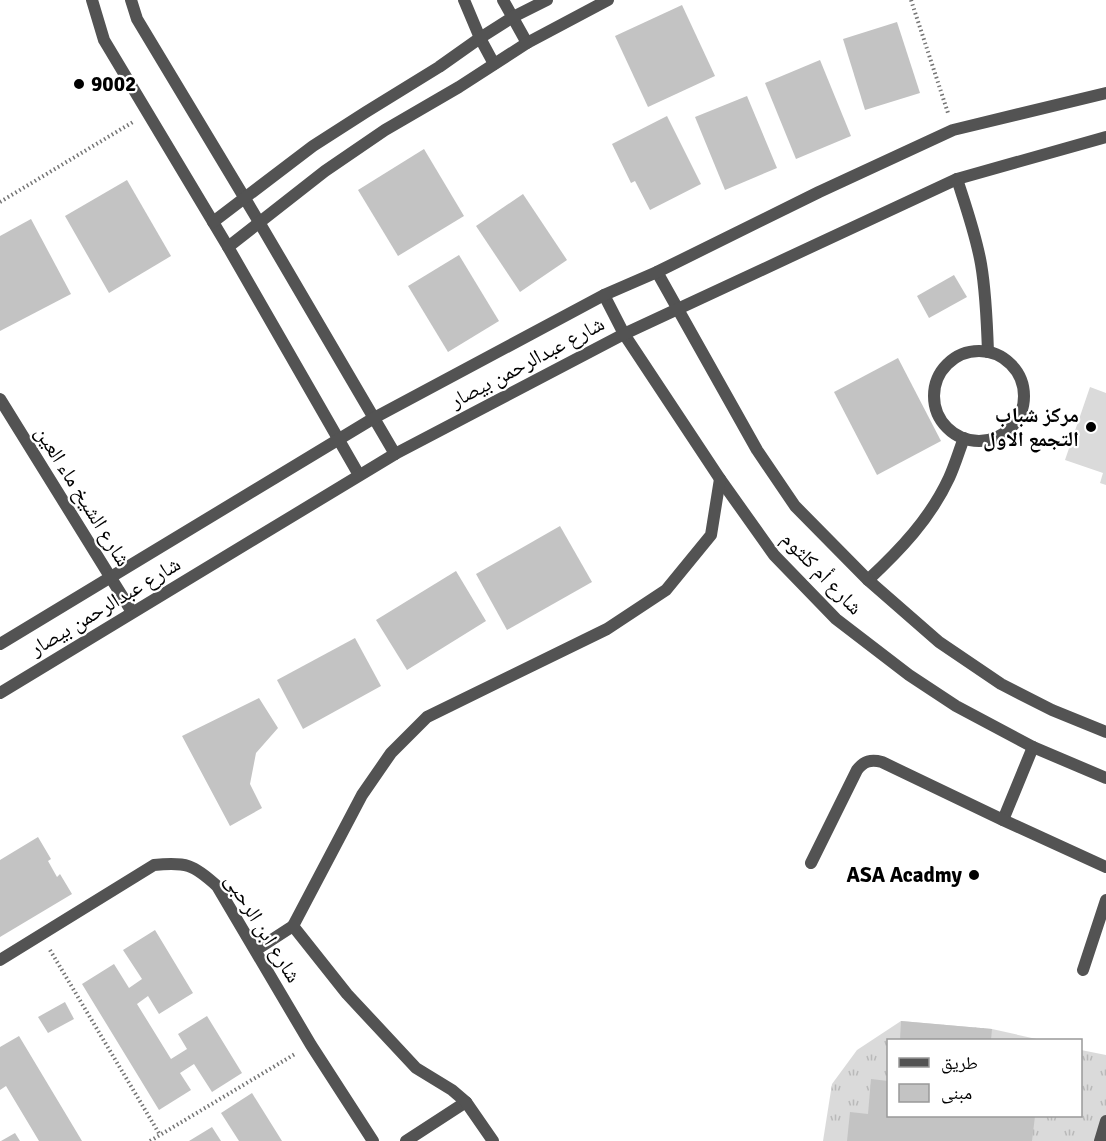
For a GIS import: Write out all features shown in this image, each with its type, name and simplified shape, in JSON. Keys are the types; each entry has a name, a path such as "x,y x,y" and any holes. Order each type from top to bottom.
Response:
{"street":[{"path":"92,0 104,40 228,247 359,474"},
{"path":"131,0 137,19 395,454"},
{"path":"464,0 494,64"},
{"path":"503,0 527,43"},
{"path":"213,222 313,147 439,68 513,17 547,0"},
{"path":"228,247 325,171 385,130 459,87 527,43 608,0"},
{"name":"شارع عبدالرحمن بيصار","path":"0,644 374,418 604,295 657,272 819,192 953,130 1106,93"},
{"name":"شارع عبدالرحمن بيصار","path":"0,693 359,474 624,334 957,179 1106,137"},
{"path":"957,179 971,221 981,264 987,308 988,352"},
{"name":"شارع أم كلثوم","path":"657,272 757,450 795,506 868,580 939,642 1001,684 1052,710 1106,732"},
{"name":"شارع أم كلثوم","path":"604,295 624,334 720,479 774,555 836,619 909,675 946,700 1032,747 1106,778"},
{"path":"975,351 988,352 1010,362 1018,372 1024,389 1023,408 1010,429 1000,436 976,441 953,433 944,424 938,415 935,391 944,368 958,357 975,351"},
{"name":"شارع الشيخ ماء العين","path":"0,399 132,612"},
{"path":"868,580 899,550 927,516 948,479 964,438"},
{"path":"256,950 293,926 362,795 391,753 427,717 607,629 666,590 711,535 720,479"},
{"path":"1003,820 1032,747"},
{"path":"811,863 857,770 868,760 875,760 1106,867"},
{"name":"شارع ابن الرحبى","path":"0,960 153,865 177,863 200,870 217,886 311,1045 373,1141"},
{"path":"1083,970 1106,900"},
{"path":"293,926 347,994 417,1068 441,1082 466,1102 493,1141"},
{"path":"406,1141 466,1102"},
{"path":"1100,1141 1106,1120"}],"path":[{"path":"911,0 953,130"},
{"path":"0,202 148,113"},
{"path":"41,936 160,1135"},
{"path":"150,1141 311,1045"}],"green space":[{"name":"مركز شباب التجمع الاول","path":"1090,387 1106,393 1106,485 1100,483 1103,473 1065,460"},
{"path":"901,1021 992,1029 1037,1039 887,1039 887,1117 1082,1117 1082,1050 1106,1055 1106,1121 1100,1141 823,1141 832,1084 857,1050"}],"building":[{"path":"682,5 715,76 648,107 615,36"},
{"path":"897,22 920,93 865,110 843,39"},
{"path":"820,60 851,136 796,159 765,83"},
{"path":"747,96 777,168 725,190 695,117"},
{"path":"667,116 701,184 650,210 635,181 631,183 612,144"},
{"path":"424,149 464,216 398,256 358,190"},
{"path":"127,180 171,256 109,293 65,216"},
{"path":"523,194 567,260 520,292 476,226"},
{"path":"31,219 71,294 0,331 0,236"},
{"path":"459,255 499,321 448,352 408,286"},
{"path":"954,275 967,297 929,318 917,296"},
{"path":"898,358 941,441 877,475 834,392"},
{"path":"560,526 592,582 507,630 476,574"},
{"path":"456,571 486,621 407,670 376,620"},
{"path":"355,638 381,686 303,729 277,680"},
{"path":"259,698 278,728 256,753 250,784 262,808 230,826 182,736"},
{"path":"38,837 51,859 48,861 57,877 60,874 72,894 0,937 0,860"},
{"path":"155,930 193,993 159,1014 148,996 137,1004 171,1059 187,1049 178,1034 207,1016 242,1073 212,1092 194,1064 180,1073 191,1090 159,1110 82,984 114,964 129,988 142,979 123,950"},
{"path":"65,1002 74,1019 48,1033 38,1017"},
{"path":"901,1021 992,1029 991,1039 900,1039"},
{"path":"19,1036 82,1141 39,1141 6,1086 0,1090 0,1047"},
{"path":"871,1079 887,1081 887,1117 1035,1117 1032,1141 847,1141 850,1112 868,1114"},
{"path":"252,1093 282,1141 239,1141 221,1113"},
{"path":"212,1127 221,1141 189,1141"},
{"path":"15,1133 20,1141 1,1141"}],"place":[{"name":"9002","path":"79,84"},
{"name":"مركز شباب التجمع الاول","path":"1091,427"},
{"name":"ASA Acadmy","path":"974,875"}]}
